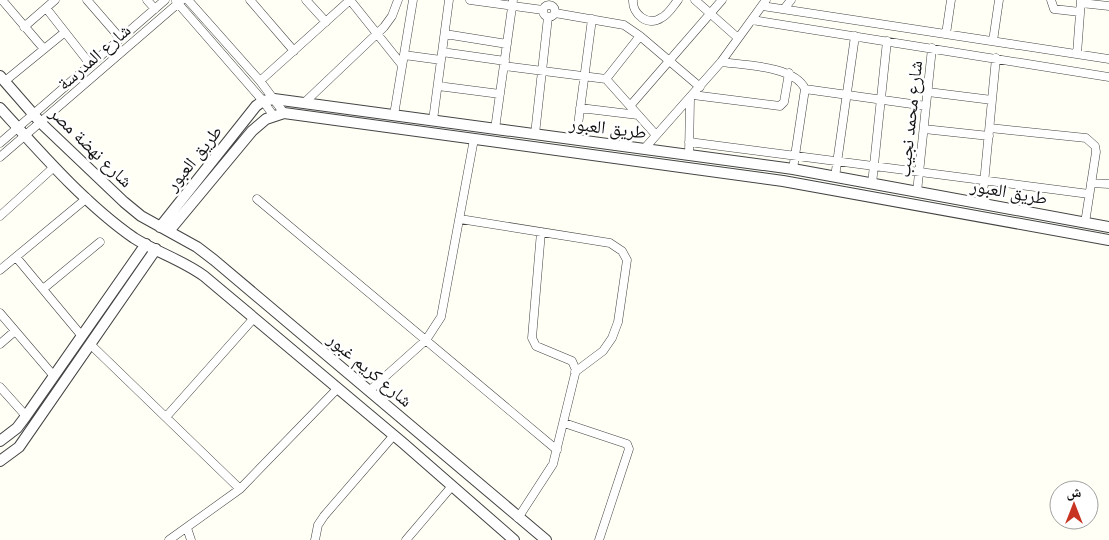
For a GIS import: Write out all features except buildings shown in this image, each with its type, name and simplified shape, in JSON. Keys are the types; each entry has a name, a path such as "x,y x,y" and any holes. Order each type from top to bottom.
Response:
{"street":[{"path":"2,0 44,49"},
{"path":"24,27 56,0"},
{"path":"147,0 155,9"},
{"name":"شارع المدرسة","path":"21,131 33,113 165,0"},
{"path":"188,0 260,81 273,115"},
{"path":"250,0 294,51"},
{"path":"306,0 326,22"},
{"path":"260,81 350,0 402,65"},
{"path":"304,103 377,34 392,16 398,0"},
{"path":"394,115 413,0"},
{"path":"433,120 449,0"},
{"path":"470,0 548,5 554,8 542,71 534,134"},
{"path":"633,0 635,12 639,16 651,21 662,18 678,0"},
{"path":"695,0 738,38"},
{"path":"630,106 722,0"},
{"path":"784,9 791,0"},
{"path":"946,34 951,0"},
{"path":"993,41 999,0"},
{"path":"1051,0 1054,9 1081,5 1109,6"},
{"path":"178,1 268,100 284,113"},
{"name":"شارع المدرسة","path":"21,131 42,123 178,1"},
{"path":"92,2 120,38"},
{"path":"495,129 512,3"},
{"path":"642,162 644,149 721,62 764,3 784,9 1109,59"},
{"path":"1077,54 1081,5"},
{"path":"46,8 90,64"},
{"path":"552,15 592,18 624,25 640,36 700,87"},
{"path":"576,140 592,18"},
{"path":"752,20 1109,77"},
{"path":"3,78 65,32"},
{"path":"444,34 507,44"},
{"path":"606,79 640,36"},
{"path":"835,177 855,36"},
{"path":"872,184 887,41"},
{"name":"شارع محمد نجيب","path":"917,192 932,48"},
{"path":"404,55 442,56 606,79 656,135"},
{"path":"982,204 996,58"},
{"path":"721,62 789,73 799,79 805,89 793,169"},
{"path":"692,97 780,106 784,102 789,73"},
{"name":"شارع نهضة مصر","path":"3,78 42,123 124,202 164,229"},
{"path":"438,86 500,94"},
{"path":"805,89 926,106"},
{"path":"928,92 992,100"},
{"path":"687,168 692,97"},
{"name":"طريق العبور","path":"164,229 256,106 268,100 304,103 793,169 1109,227"},
{"path":"0,108 54,167 87,198 133,237 156,249 19,447 0,461"},
{"path":"580,108 638,115"},
{"name":"طريق العبور","path":"164,229 252,131 273,115 284,113 824,187 1109,240"},
{"path":"924,129 1086,138 1091,141 1096,152 1085,223"},
{"path":"0,142 21,131"},
{"path":"0,157 21,131"},
{"path":"370,391 426,340 437,325 444,310 474,139"},
{"path":"689,142 1089,194"},
{"path":"0,216 54,167"},
{"path":"1091,183 1109,184"},
{"path":"0,270 87,198"},
{"path":"257,199 558,450"},
{"path":"460,219 610,243 622,251 627,260 618,322 612,338 603,351 575,372"},
{"name":"شارع كريم غبور","path":"164,229 214,260 546,540"},
{"path":"518,518 544,481 558,450 576,367 572,361 536,346 532,338 541,232"},
{"path":"43,289 100,242"},
{"path":"0,441 16,428 26,416 146,244"},
{"name":"شارع كريم غبور","path":"156,249 179,260 204,276 394,435 514,540"},
{"path":"16,257 81,335"},
{"path":"0,313 53,375"},
{"path":"166,417 254,318"},
{"path":"0,344 15,331"},
{"path":"90,344 240,489"},
{"path":"0,387 26,416"},
{"path":"169,540 240,489 338,388"},
{"path":"564,423 627,444 630,449 599,540"},
{"path":"315,540 318,525 324,516 394,435"},
{"path":"406,540 452,486"},
{"path":"187,528 191,540"}]}
